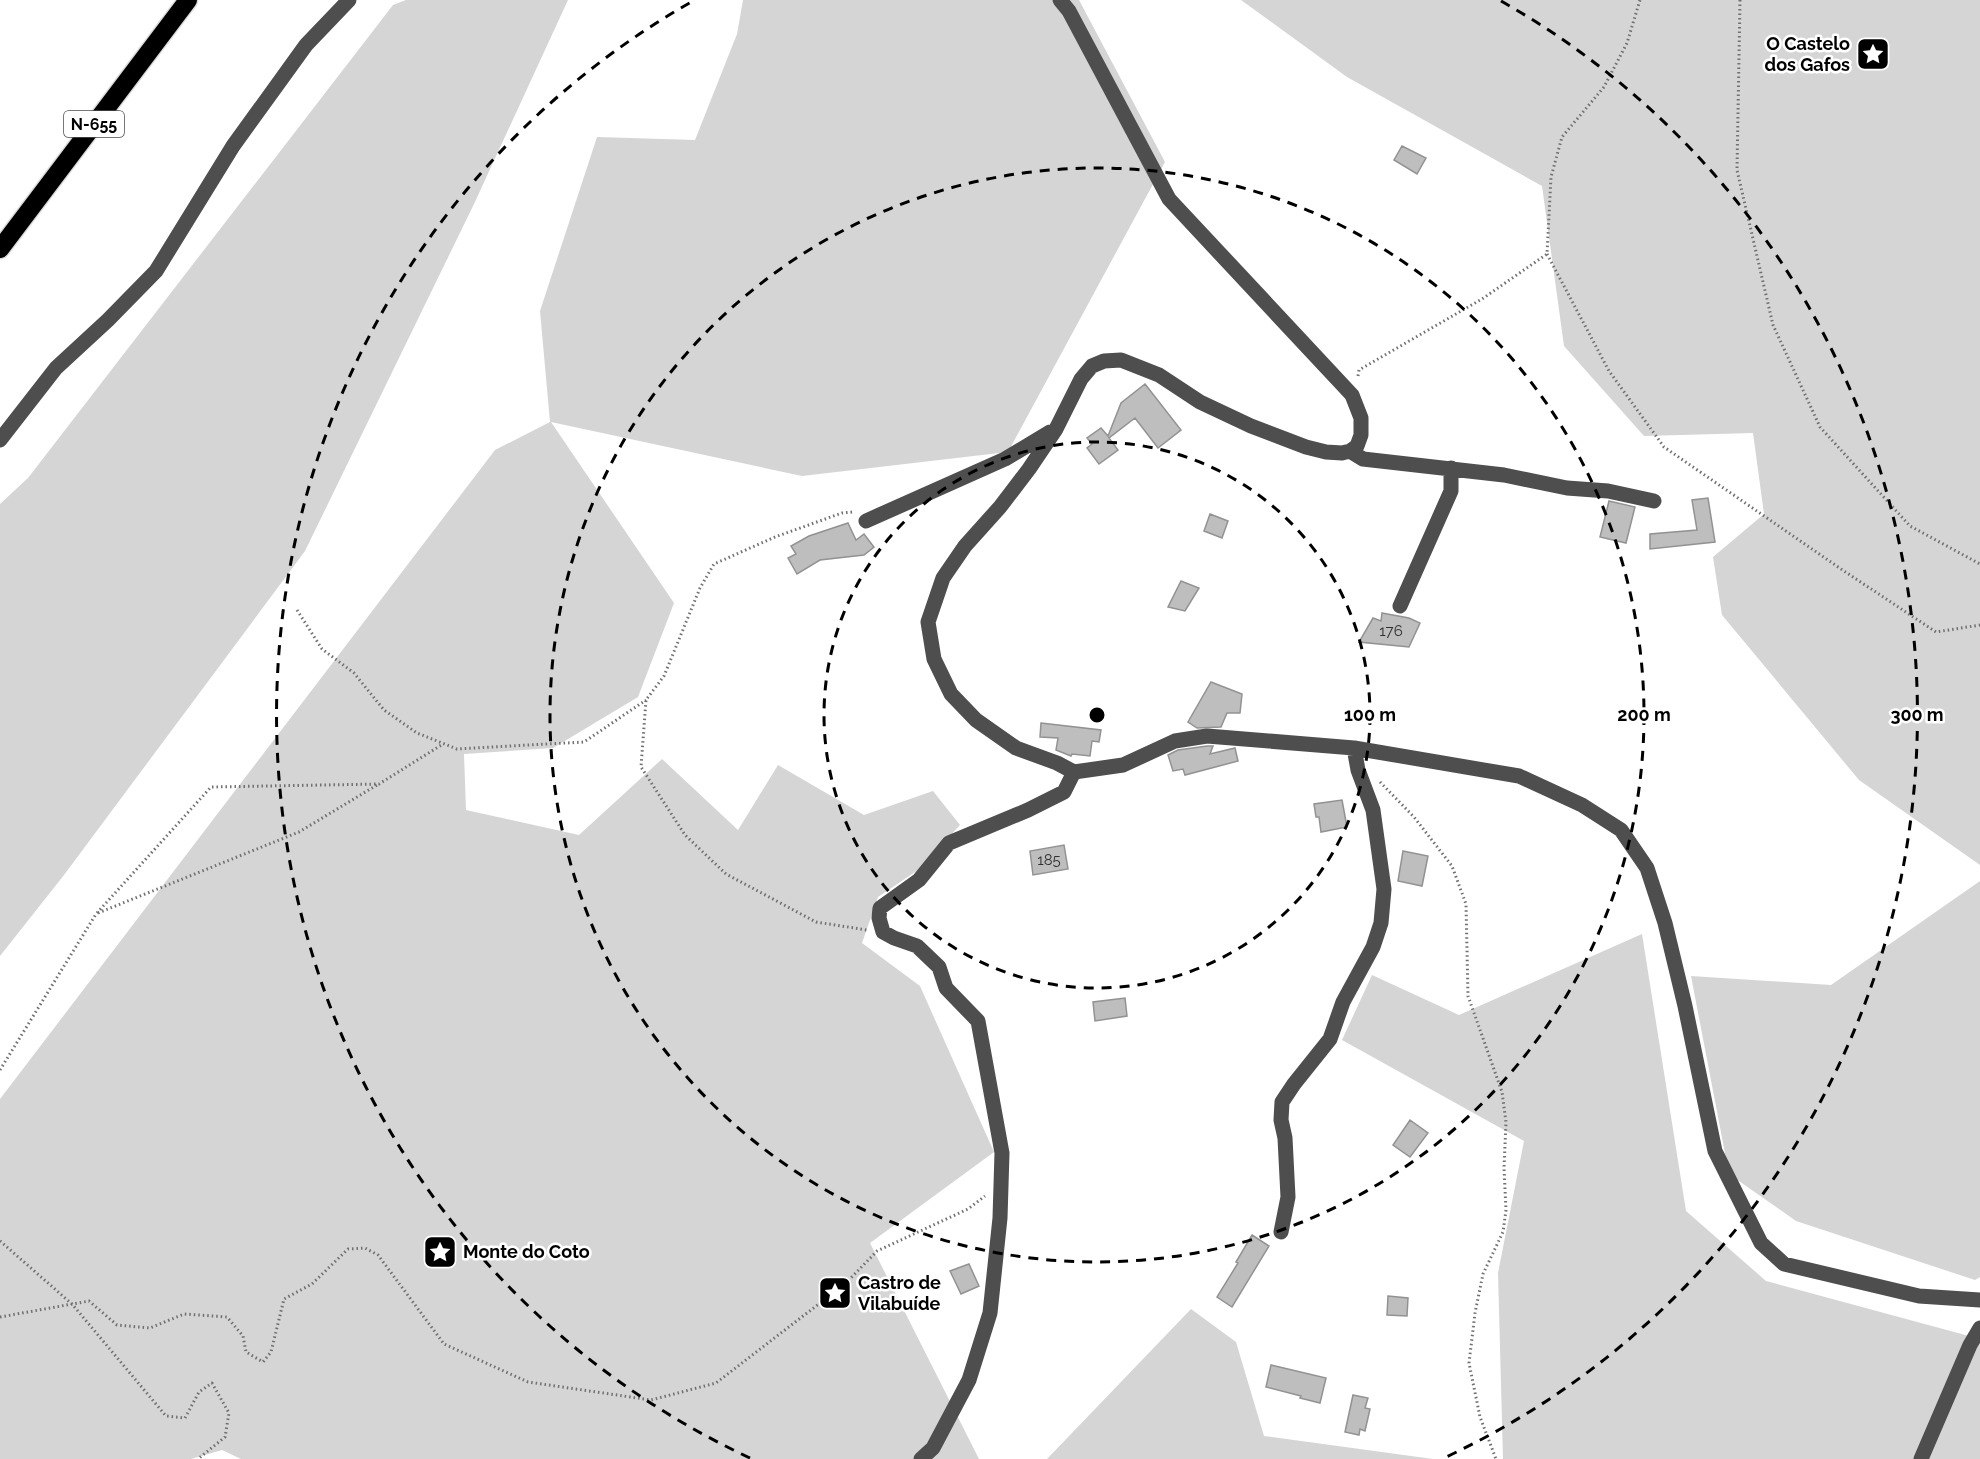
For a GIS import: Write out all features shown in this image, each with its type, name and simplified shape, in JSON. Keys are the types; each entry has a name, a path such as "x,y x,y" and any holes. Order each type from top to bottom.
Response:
{"highway":[{"name":"N-655","path":"0,249 188,0"}],"street":[{"path":"0,440 56,368 156,271 233,146 306,45 349,0"},
{"path":"1060,0 1069,11 1169,199 1352,395 1361,418 1361,435 1357,446 1342,453 1306,447 1251,426 1200,402 1159,375 1121,360 1104,361 1092,366 1081,380 1056,429 1000,507 965,546 943,578 928,622 934,659 951,694 976,720 1016,748 1057,763 1074,772 1123,765 1175,741 1207,736 1354,748 1519,776 1582,805 1622,831 1647,868 1665,922 1715,1151 1761,1243 1784,1264 1919,1296 1980,1300"},
{"path":"860,516 1005,459 1056,429"},
{"path":"1350,451 1363,459 1504,475 1567,488 1608,491 1654,501"},
{"path":"1400,606 1451,491 1450,468"},
{"path":"1281,1232 1288,1197 1285,1138 1281,1120 1282,1102 1330,1040 1343,1002 1373,947 1381,922 1384,889 1373,810 1358,770 1354,748"},
{"path":"921,1459 933,1448 969,1380 990,1313 1000,1218 1002,1153 978,1021 946,988 939,968 917,946 883,932 879,918 880,908 919,880 950,843 1064,792 1074,772"},
{"path":"1921,1459 1970,1345 1980,1328"}],"path":[{"path":"1640,0 1627,43 1604,87 1562,137 1551,177 1547,254 1609,371 1664,447 1841,569 1936,632 1980,625"},
{"path":"1740,0 1737,170 1773,325 1820,427 1910,526 1980,564"},
{"path":"1352,395 1359,370 1482,299 1547,254"},
{"path":"297,610 322,649 354,673 384,710 417,733 456,749 584,742 646,700 664,676 700,588 714,564 775,537 842,513 860,516"},
{"path":"646,700 641,767 685,835 693,843 726,874 816,922 883,932"},
{"path":"96,914 299,832 443,744"},
{"path":"1358,770 1384,784 1414,817 1452,866 1466,904 1468,996 1502,1092 1506,1122 1504,1168 1506,1210 1503,1232 1483,1274 1475,1313 1469,1363 1480,1417 1496,1459"},
{"path":"0,1070 96,914 211,787 379,784"},
{"path":"0,1317 89,1301 117,1325 150,1328 184,1314 227,1317 243,1336 246,1352 263,1362 271,1352 284,1299 312,1284 348,1249 365,1248 378,1256 444,1344 528,1382 651,1400 716,1383 846,1283 877,1251 968,1209 1001,1185"},
{"path":"0,1241 72,1304 166,1416 185,1418 199,1392 212,1383 229,1413 225,1437 198,1459"}],"shaded area":[{"path":"406,0 568,0 474,204 305,551 64,875 0,956 0,504 28,478 393,5"},
{"path":"743,0 1079,0 1165,162 1008,452 802,476 551,422 674,603 638,697 553,748 464,754 466,810 579,835 662,759 738,830 778,765 864,815 933,791 960,825 918,870 878,897 862,943 920,986 994,1152 870,1243 979,1459 241,1459 222,1450 191,1459 0,1459 0,1099 495,450 550,422 540,311 597,137 695,140 737,34"},
{"path":"1241,0 1980,0 1980,865 1859,780 1722,615 1713,557 1764,514 1753,433 1644,436 1564,346 1542,186 1347,77"},
{"path":"1980,881 1980,1277 1975,1280 1796,1221 1729,1174 1691,976 1831,985"},
{"path":"1642,934 1686,1211 1766,1281 1980,1339 1980,1459 1503,1459 1498,1273 1524,1141 1342,1040 1372,975 1459,1015"},
{"path":"1191,1309 1236,1342 1264,1436 1433,1459 1047,1459"}],"building":[{"path":"1402,146 1426,158 1417,174 1394,160"},
{"path":"1145,384 1181,430 1158,448 1135,418 1109,438 1118,450 1099,464 1087,448 1092,444 1087,438 1101,428 1108,436 1121,403"},
{"path":"1708,498 1715,542 1650,549 1650,534 1697,530 1692,500"},
{"path":"1609,501 1635,507 1626,543 1600,537"},
{"path":"1210,514 1228,521 1222,538 1204,531"},
{"path":"848,523 856,540 864,534 874,547 864,555 820,560 797,574 788,558 796,554 791,546 809,536"},
{"path":"1181,581 1199,588 1185,611 1168,607"},
{"path":"1382,613 1409,618 1420,623 1409,647 1359,642 1373,618 1381,621"},
{"path":"1211,682 1242,694 1240,713 1227,713 1221,727 1197,728 1188,722"},
{"path":"1041,723 1101,730 1099,742 1092,741 1090,756 1072,754 1071,756 1056,750 1058,738 1040,737"},
{"path":"1213,746 1210,754 1235,748 1238,761 1185,775 1183,769 1173,771 1168,755 1178,750"},
{"path":"1342,800 1347,827 1321,832 1314,804"},
{"path":"1064,845 1068,869 1033,875 1030,851"},
{"path":"1403,851 1428,856 1422,886 1398,881"},
{"path":"1125,998 1127,1016 1095,1021 1093,1002"},
{"path":"1410,1120 1428,1133 1410,1157 1393,1145"},
{"path":"1252,1235 1269,1246 1232,1307 1217,1297"},
{"path":"969,1264 979,1286 961,1294 950,1271"},
{"path":"1388,1296 1408,1298 1407,1316 1387,1315"},
{"path":"1271,1365 1326,1378 1320,1403 1266,1387"},
{"path":"1353,1395 1368,1398 1365,1408 1370,1409 1365,1431 1360,1429 1359,1435 1345,1432"}],"place":[{"name":"O Castelo dos Gafos","path":"1873,54"},
{"name":"Monte do Coto","path":"440,1252"},
{"name":"Castro de Vilabuíde","path":"835,1293"}]}
